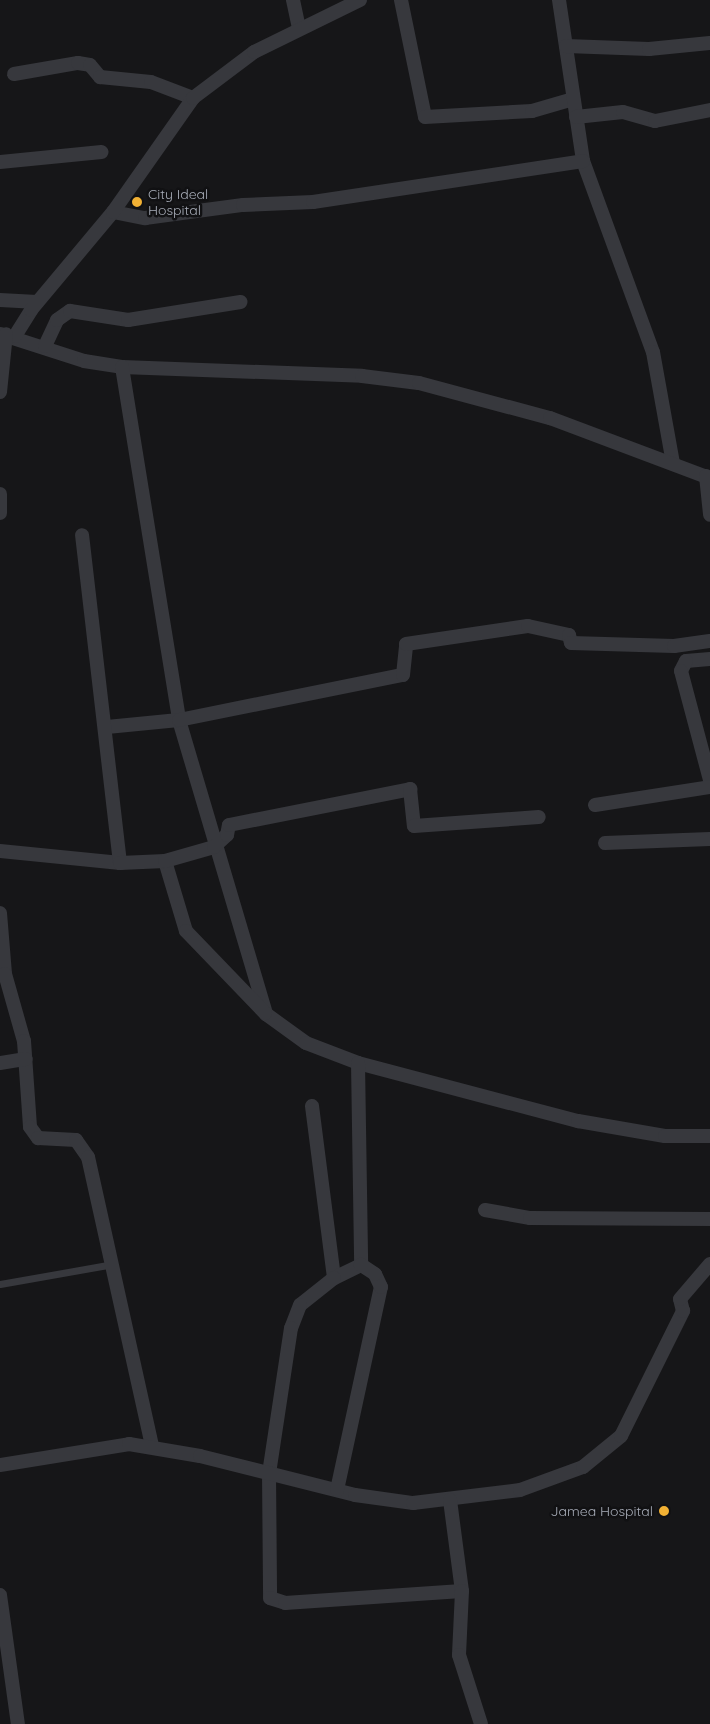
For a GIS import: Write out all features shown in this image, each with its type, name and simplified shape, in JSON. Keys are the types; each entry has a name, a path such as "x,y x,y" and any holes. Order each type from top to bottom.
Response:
{"street":[{"path":"293,0 298,28"},
{"path":"0,392 7,335 114,212 193,98 223,72 298,28 360,0"},
{"path":"401,0 424,117 532,111 573,99"},
{"path":"559,0 583,161 653,352 673,463"},
{"path":"566,46 649,49 710,43"},
{"path":"14,74 78,63 90,65 100,77 151,82 193,98"},
{"path":"576,117 623,112 655,121 710,110"},
{"path":"0,162 102,152"},
{"path":"114,212 145,218 243,205 314,202 583,161"},
{"path":"0,300 37,302"},
{"path":"45,346 61,316 76,310 128,320 242,302"},
{"path":"7,335 45,346 84,361 122,367 362,376 419,383 550,418 708,477 710,515"},
{"path":"122,367 179,720 214,847 266,1014"},
{"path":"0,494 0,513"},
{"path":"82,534 107,727 120,863"},
{"path":"107,727 179,720 403,675 406,644 528,626 569,634 571,643 674,646 710,641"},
{"path":"710,659 686,661 681,671 710,780"},
{"path":"595,806 710,786"},
{"path":"0,851 120,863 165,861 214,847 227,836 229,825 410,789 414,826 539,817"},
{"path":"605,843 710,839"},
{"path":"165,861 186,931 266,1014 306,1043 358,1063 578,1121 665,1136 710,1136"},
{"path":"0,913 5,974 26,1059 30,1127 38,1138 66,1137 83,1146 92,1168 152,1446"},
{"path":"0,1063 26,1059"},
{"path":"358,1063 361,1265"},
{"path":"312,1106 334,1278"},
{"path":"485,1210 530,1218 710,1219"},
{"path":"0,1465 89,1448 152,1446 337,1490 413,1502 450,1500 520,1490 583,1468 604,1452 634,1413 682,1311 680,1299 710,1264"},
{"path":"361,1265 334,1278 300,1305 291,1328 269,1473 268,1592 275,1602 462,1591"},
{"path":"337,1490 381,1287 375,1274 361,1265"},
{"path":"450,1500 462,1591 460,1660 481,1724"},
{"path":"0,1595 18,1724"}],"lane":[{"path":"0,1284 114,1264"}],"place":[{"name":"City Ideal Hospital","path":"137,202"},
{"name":"Jamea Hospital","path":"664,1511"}]}
